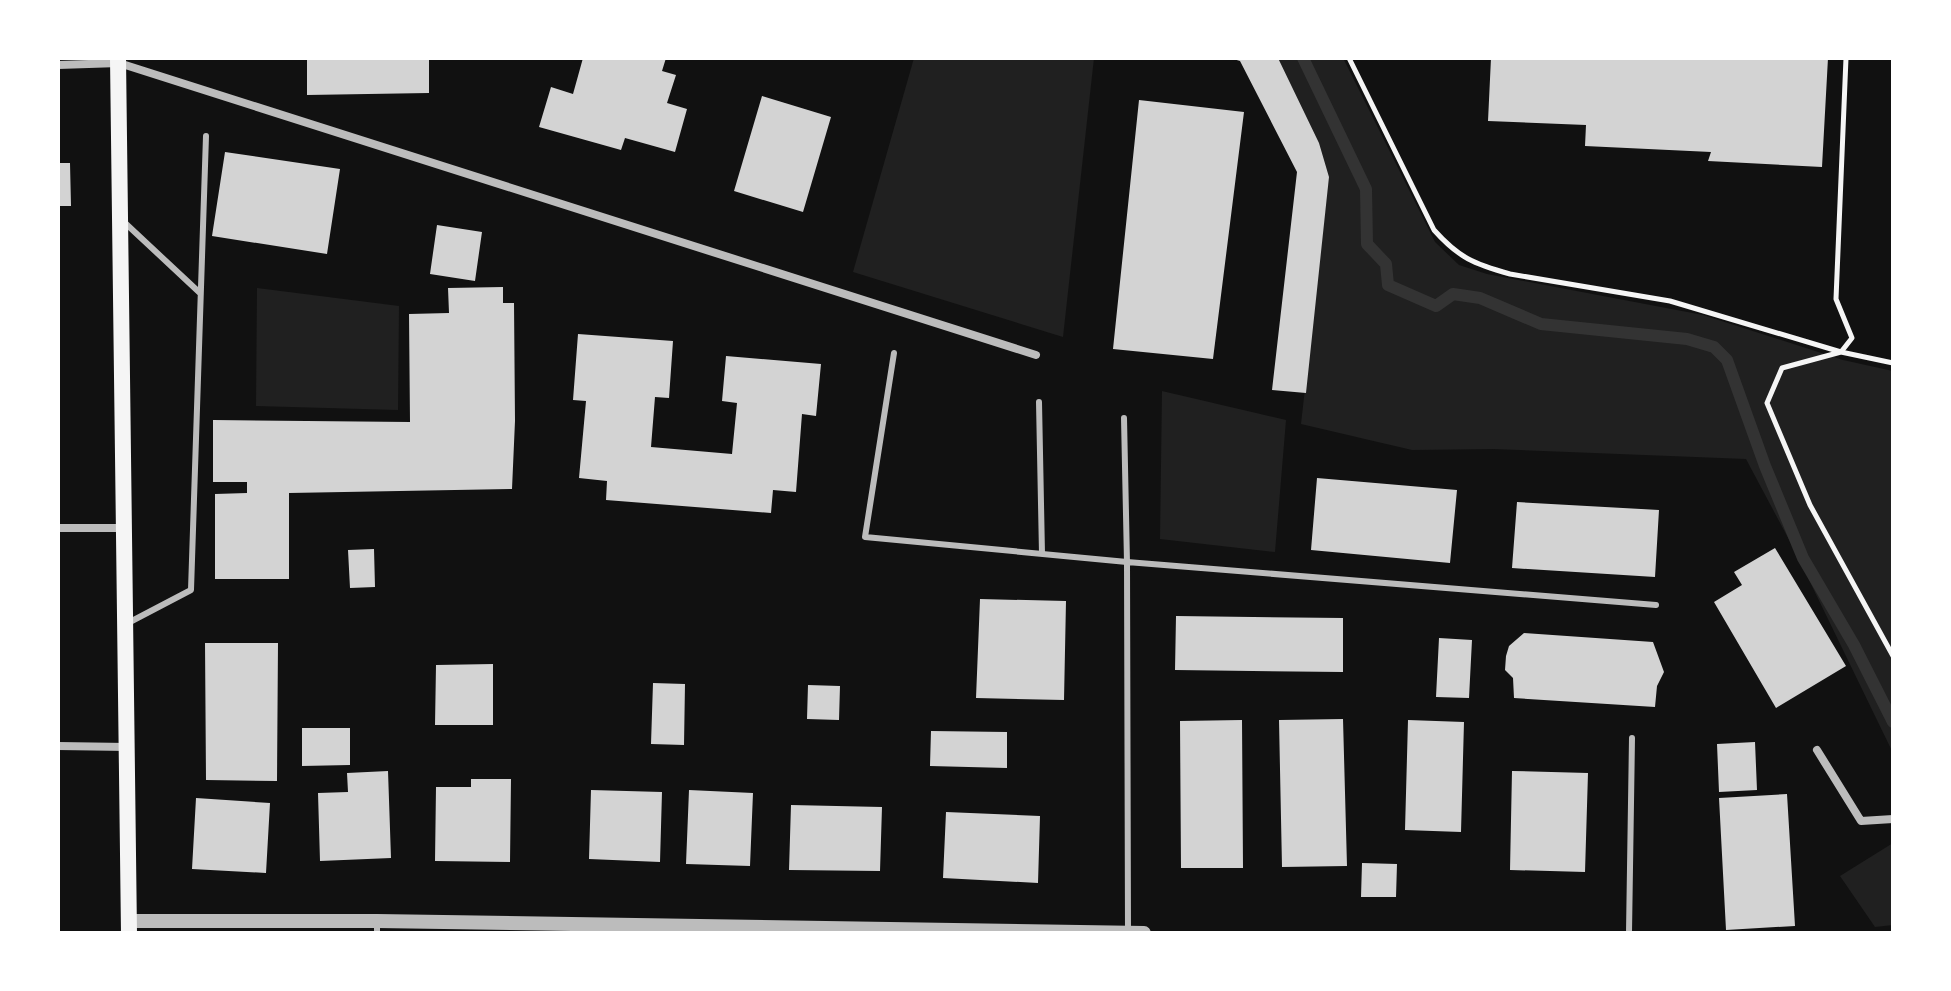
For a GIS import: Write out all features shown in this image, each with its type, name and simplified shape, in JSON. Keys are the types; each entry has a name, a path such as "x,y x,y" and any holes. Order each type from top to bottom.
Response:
{"main road":[{"path":"118,60 129,927"}],"street":[{"path":"58,65 118,60 1036,355"},
{"path":"58,528 122,528"},
{"path":"58,746 127,747"},
{"path":"1817,750 1861,821 1893,819"},
{"path":"129,927 1144,933"}],"lane":[{"path":"125,625 191,590 206,136"},
{"path":"121,219 200,293"},
{"path":"894,353 865,537 1127,562 1656,605"},
{"path":"1039,402 1042,554"},
{"path":"1124,418 1128,932"},
{"path":"1629,933 1632,738"}],"path":[{"path":"1349,58 1434,230 1454,253 1510,274 1670,301 1841,352 1893,363"},
{"path":"1846,58 1836,299 1852,338 1841,352 1782,368 1767,403 1810,505 1893,656"}],"shaded area":[{"path":"914,58 1094,58 1063,337 853,272"},
{"path":"1278,58 1343,58 1435,242 1459,265 1487,274 1703,315 1843,360 1893,371 1893,753 1794,549 1746,459 1494,449 1412,450 1301,424 1329,177 1319,143"},
{"path":"257,288 399,306 398,410 256,406"},
{"path":"1162,391 1286,420 1275,552 1160,539"},
{"path":"1893,843 1893,925 1875,927 1840,876"}],"building":[{"path":"307,58 429,58 429,93 307,95"},
{"path":"583,58 666,58 662,71 676,75 667,103 687,109 675,152 625,138 621,150 539,127 551,87 573,94"},
{"path":"1230,58 1278,58 1319,143 1329,177 1306,393 1272,390 1297,172 1240,61"},
{"path":"1491,58 1828,58 1822,167 1708,161 1711,152 1585,146 1586,125 1488,121"},
{"path":"762,96 831,117 803,212 734,191"},
{"path":"1139,100 1244,112 1213,359 1113,349"},
{"path":"225,152 340,169 327,254 212,236"},
{"path":"58,163 70,163 71,206 58,206"},
{"path":"437,225 482,232 475,281 430,274"},
{"path":"503,287 503,303 514,303 512,489 289,493 289,579 215,579 215,494 247,493 247,482 213,482 213,420 410,422 409,314 449,313 448,288"},
{"path":"578,334 673,341 669,398 655,397 651,447 732,454 737,403 722,401 726,356 821,364 816,416 802,414 796,492 773,490 771,513 606,500 607,481 579,478 586,401 573,400"},
{"path":"1317,478 1457,490 1450,563 1311,550"},
{"path":"1517,502 1659,510 1655,577 1512,568"},
{"path":"1775,548 1846,666 1776,708 1714,602 1742,585 1734,572"},
{"path":"374,549 375,587 350,588 348,550"},
{"path":"980,599 1066,601 1064,700 976,698"},
{"path":"1176,616 1343,618 1343,672 1175,670"},
{"path":"1524,633 1653,642 1664,672 1657,686 1655,707 1514,698 1513,678 1505,670 1506,656 1509,646"},
{"path":"1439,638 1472,640 1469,698 1436,697"},
{"path":"205,643 278,643 277,781 206,780"},
{"path":"493,664 493,725 435,725 436,665"},
{"path":"653,683 685,684 684,745 651,744"},
{"path":"808,685 840,686 839,720 807,719"},
{"path":"1343,719 1347,866 1282,867 1279,720"},
{"path":"1242,720 1243,868 1181,868 1180,721"},
{"path":"1408,720 1464,722 1461,832 1405,830"},
{"path":"302,728 350,728 350,765 302,766"},
{"path":"931,731 1007,732 1007,768 930,766"},
{"path":"1755,742 1757,790 1719,792 1717,744"},
{"path":"388,771 391,858 320,861 318,793 348,792 347,773"},
{"path":"1512,771 1588,773 1585,872 1510,870"},
{"path":"471,779 511,779 510,862 435,861 436,787 471,787"},
{"path":"591,790 662,792 660,862 589,859"},
{"path":"689,790 753,793 750,866 686,864"},
{"path":"1787,794 1795,926 1726,930 1719,798"},
{"path":"196,798 270,803 266,873 192,869"},
{"path":"791,805 882,807 880,871 789,870"},
{"path":"946,812 1040,816 1038,883 943,878"},
{"path":"1362,863 1397,864 1396,897 1361,897"}],"waterway":[{"path":"1303,58 1366,189 1367,244 1386,264 1388,285 1436,306 1453,294 1480,298 1541,324 1687,339 1714,347 1727,360 1765,466 1803,558 1854,645 1893,722"}]}
